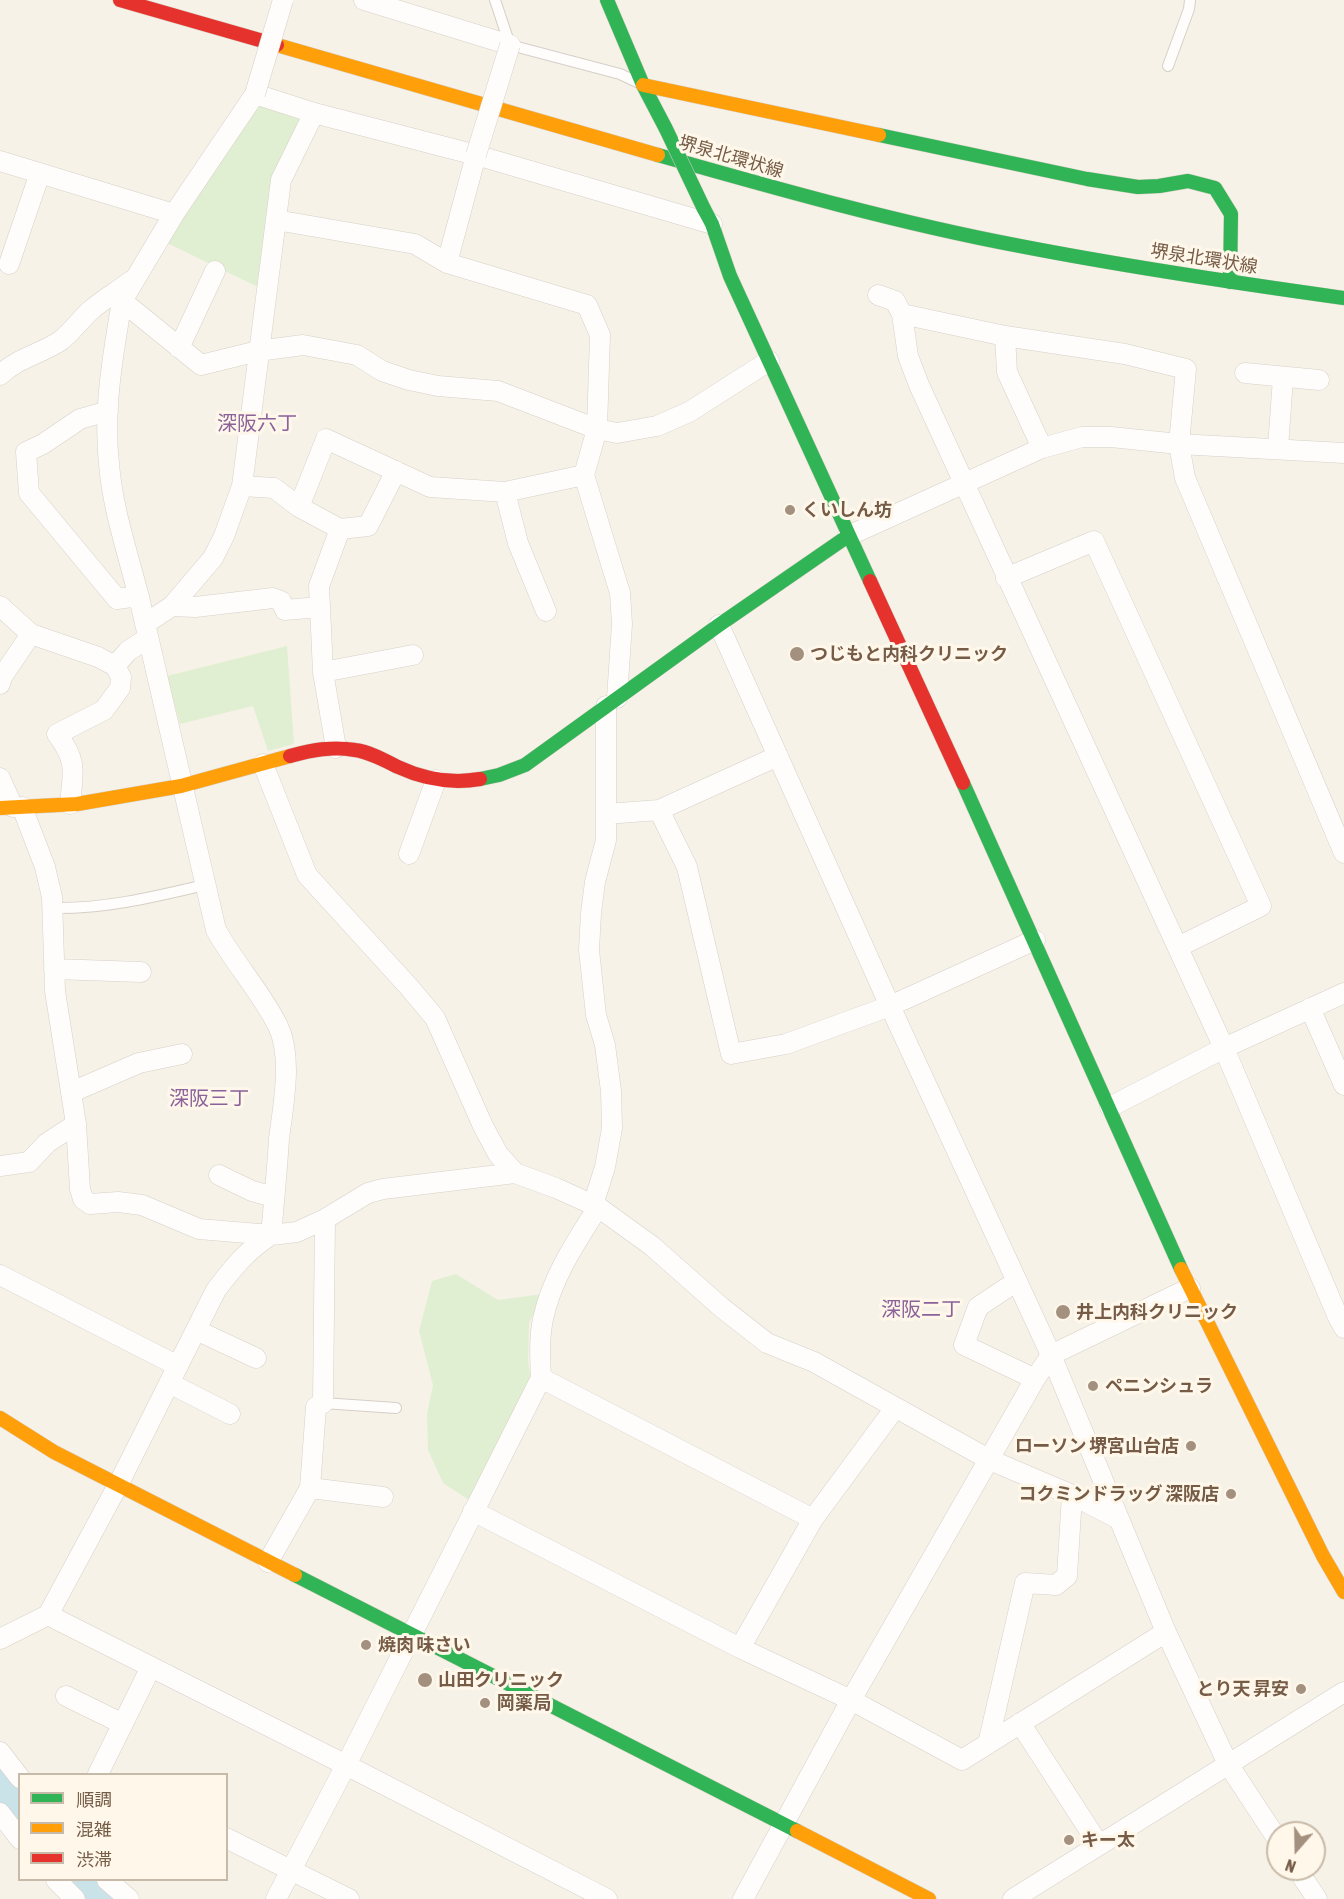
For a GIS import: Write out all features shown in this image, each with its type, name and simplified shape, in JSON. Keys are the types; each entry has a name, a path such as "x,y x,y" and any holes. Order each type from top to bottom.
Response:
{"street":[{"name":"堺泉北環状線","path":"120,0 811,199 1019,246 1230,282 1344,298"},
{"path":"271,1235 285,1080 284,1048 279,1028 249,978 231,957 216,930 117,515 109,464 108,411 112,362 122,301 174,214 255,94 283,0"},
{"path":"364,0 510,45 476,155 447,262"},
{"path":"607,0 643,85 708,217 730,276 1035,940 1190,1288 1323,1556 1344,1592"},
{"path":"643,85 1087,179 1138,187 1188,181 1215,188 1231,214 1230,282"},
{"path":"255,94 314,113 708,217"},
{"path":"115,666 213,558 224,536 242,486 280,180 314,113"},
{"path":"0,161 174,214"},
{"path":"9,264 40,173"},
{"path":"276,220 415,244 447,262 587,305 600,335 597,429 584,475 620,593 622,624 611,702 606,840 591,913 589,950 596,1016 606,1057 612,1128 595,1206 554,1286 543,1318 540,1340 541,1378 276,1899"},
{"path":"180,348 215,271"},
{"path":"0,375 11,364 48,349 63,339 90,311 136,278"},
{"path":"878,295 895,302 902,314 908,356 919,385 1224,1048 1344,1328"},
{"path":"122,301 201,365 258,351 303,345 357,355 382,371 410,380 438,386 498,392 597,429 617,433 657,426 689,412 769,361"},
{"path":"902,314 1005,336 1125,354 1186,369 1179,444 1185,478 1344,853"},
{"path":"1005,336 1007,372 1042,448"},
{"path":"1245,373 1319,380"},
{"path":"1278,448 1284,378"},
{"path":"108,411 80,419 43,444 26,452 29,493 117,600 138,596"},
{"path":"11,807 70,804 181,786 316,749 336,748 365,752 419,776 448,782 508,773 525,765 719,625 848,536 1042,448 1082,437 1111,437 1179,444 1344,453"},
{"path":"299,507 326,439 430,487 505,492 584,475"},
{"path":"242,486 274,488 299,507 340,529 368,526 396,471"},
{"path":"505,492 518,543 546,611"},
{"path":"336,748 323,672 320,586 340,529"},
{"path":"1006,578 1094,541 1099,551 1261,906 1178,947"},
{"path":"171,606 195,607 273,598 281,601 285,610 320,607"},
{"path":"0,606 31,634 98,657 115,666 121,677 120,688 113,701 104,710 57,734 68,748 74,763 70,804"},
{"path":"719,625 890,1006 1051,1354 1166,1632 1228,1764 1266,1822"},
{"path":"0,684 31,634"},
{"path":"323,672 413,655"},
{"path":"606,814 659,810 778,756"},
{"path":"263,764 307,875 435,1018 483,1126 498,1154 515,1173"},
{"path":"0,778 11,807 45,867 52,908 58,1021 72,1092 80,1189 83,1199 90,1204 118,1202 142,1205 199,1230 271,1235 297,1232 325,1219 368,1193 383,1189 515,1173 595,1206 652,1246 721,1307 767,1343 814,1362 990,1460 1072,1495 1119,1519"},
{"path":"409,854 436,780"},
{"path":"659,810 687,867 730,1054 786,1044 890,1006 1035,940"},
{"path":"54,969 141,972"},
{"path":"1110,1107 1224,1048 1344,993"},
{"path":"1310,1008 1344,1085"},
{"path":"72,1092 139,1063 182,1054"},
{"path":"0,1166 29,1162 47,1143 76,1124"},
{"path":"219,1175 245,1188 274,1197"},
{"path":"268,1562 310,1488 316,1407 323,1402 325,1219"},
{"path":"0,1639 48,1615 118,1485 216,1290 255,1245 271,1235"},
{"path":"0,1275 178,1366"},
{"path":"1017,1281 978,1307 964,1345 1035,1379"},
{"path":"743,1899 851,1700 1051,1354 1190,1288"},
{"path":"196,1330 256,1358"},
{"path":"541,1378 813,1519"},
{"path":"169,1383 230,1414"},
{"path":"740,1648 813,1519 895,1408"},
{"path":"0,1418 54,1452 929,1899"},
{"path":"310,1488 383,1497"},
{"path":"988,1744 1025,1583 1056,1586 1067,1576 1072,1495"},
{"path":"473,1511 740,1648 851,1700 962,1760 1166,1632"},
{"path":"48,1615 346,1765 600,1897"},
{"path":"98,1773 151,1667"},
{"path":"1013,1899 1344,1692"},
{"path":"66,1696 123,1724"},
{"path":"1020,1723 1099,1845"},
{"path":"0,1752 18,1775"},
{"path":"0,1813 18,1836"},
{"path":"228,1839 349,1899"},
{"path":"57,1881 75,1899"},
{"path":"108,1881 129,1899"},
{"path":"1304,1881 1313,1898"}],"lane":[{"path":"495,0 510,45 620,74 643,85"},
{"path":"1168,66 1189,9 1190,0"},
{"path":"52,908 85,909 205,885"},
{"path":"323,1402 396,1408"}],"green space":[{"path":"260,105 301,118 258,287 167,243 179,216"},
{"path":"287,646 294,744 268,751 253,706 180,724 167,676"},
{"path":"456,1274 498,1300 543,1294 529,1323 528,1361 531,1379 469,1500 443,1483 428,1450 427,1414 433,1385 419,1331 432,1281"}],"waterway":[{"path":"0,1783 18,1805"},
{"path":"83,1881 102,1899"}],"traffic: fast":[{"path":"607,0 643,85 666,129"},
{"path":"666,129 704,209"},
{"path":"879,135 1087,179 1138,187 1188,181 1215,188 1231,214 1230,282"},
{"path":"658,155 838,205 974,237 1142,268 1344,298"},
{"path":"704,209 712,224 730,276 870,581"},
{"path":"480,779 499,775 525,765 719,625 848,536"},
{"path":"963,783 1181,1269"},
{"path":"295,1575 797,1831"}],"traffic: slow":[{"path":"277,45 658,155"},
{"path":"643,85 879,135"},
{"path":"0,808 77,804 181,786 290,756"},
{"path":"1181,1269 1323,1556 1344,1592"},
{"path":"0,1418 54,1452 295,1575"},
{"path":"797,1831 929,1899"}],"traffic: jam":[{"path":"120,0 277,45"},
{"path":"870,581 963,783"},
{"path":"290,756 322,749 347,749 372,754 408,771 428,777 448,781 480,779"}],"place":[{"name":"くいしん坊","path":"790,510"},
{"name":"つじもと内科クリニック","path":"797,654"},
{"name":"井上内科クリニック","path":"1063,1312"},
{"name":"ペニンシュラ","path":"1093,1386"},
{"name":"ローソン 堺宮山台店","path":"1191,1446"},
{"name":"コクミンドラッグ 深阪店","path":"1231,1494"},
{"name":"焼肉 味さい","path":"366,1645"},
{"name":"山田クリニック","path":"425,1680"},
{"name":"とり天 昇安","path":"1301,1689"},
{"name":"岡薬局","path":"485,1703"},
{"name":"キー太","path":"1069,1840"}],"district":[{"name":"深阪六丁","path":"257,424"},
{"name":"深阪三丁","path":"209,1099"},
{"name":"深阪二丁","path":"921,1310"}]}
